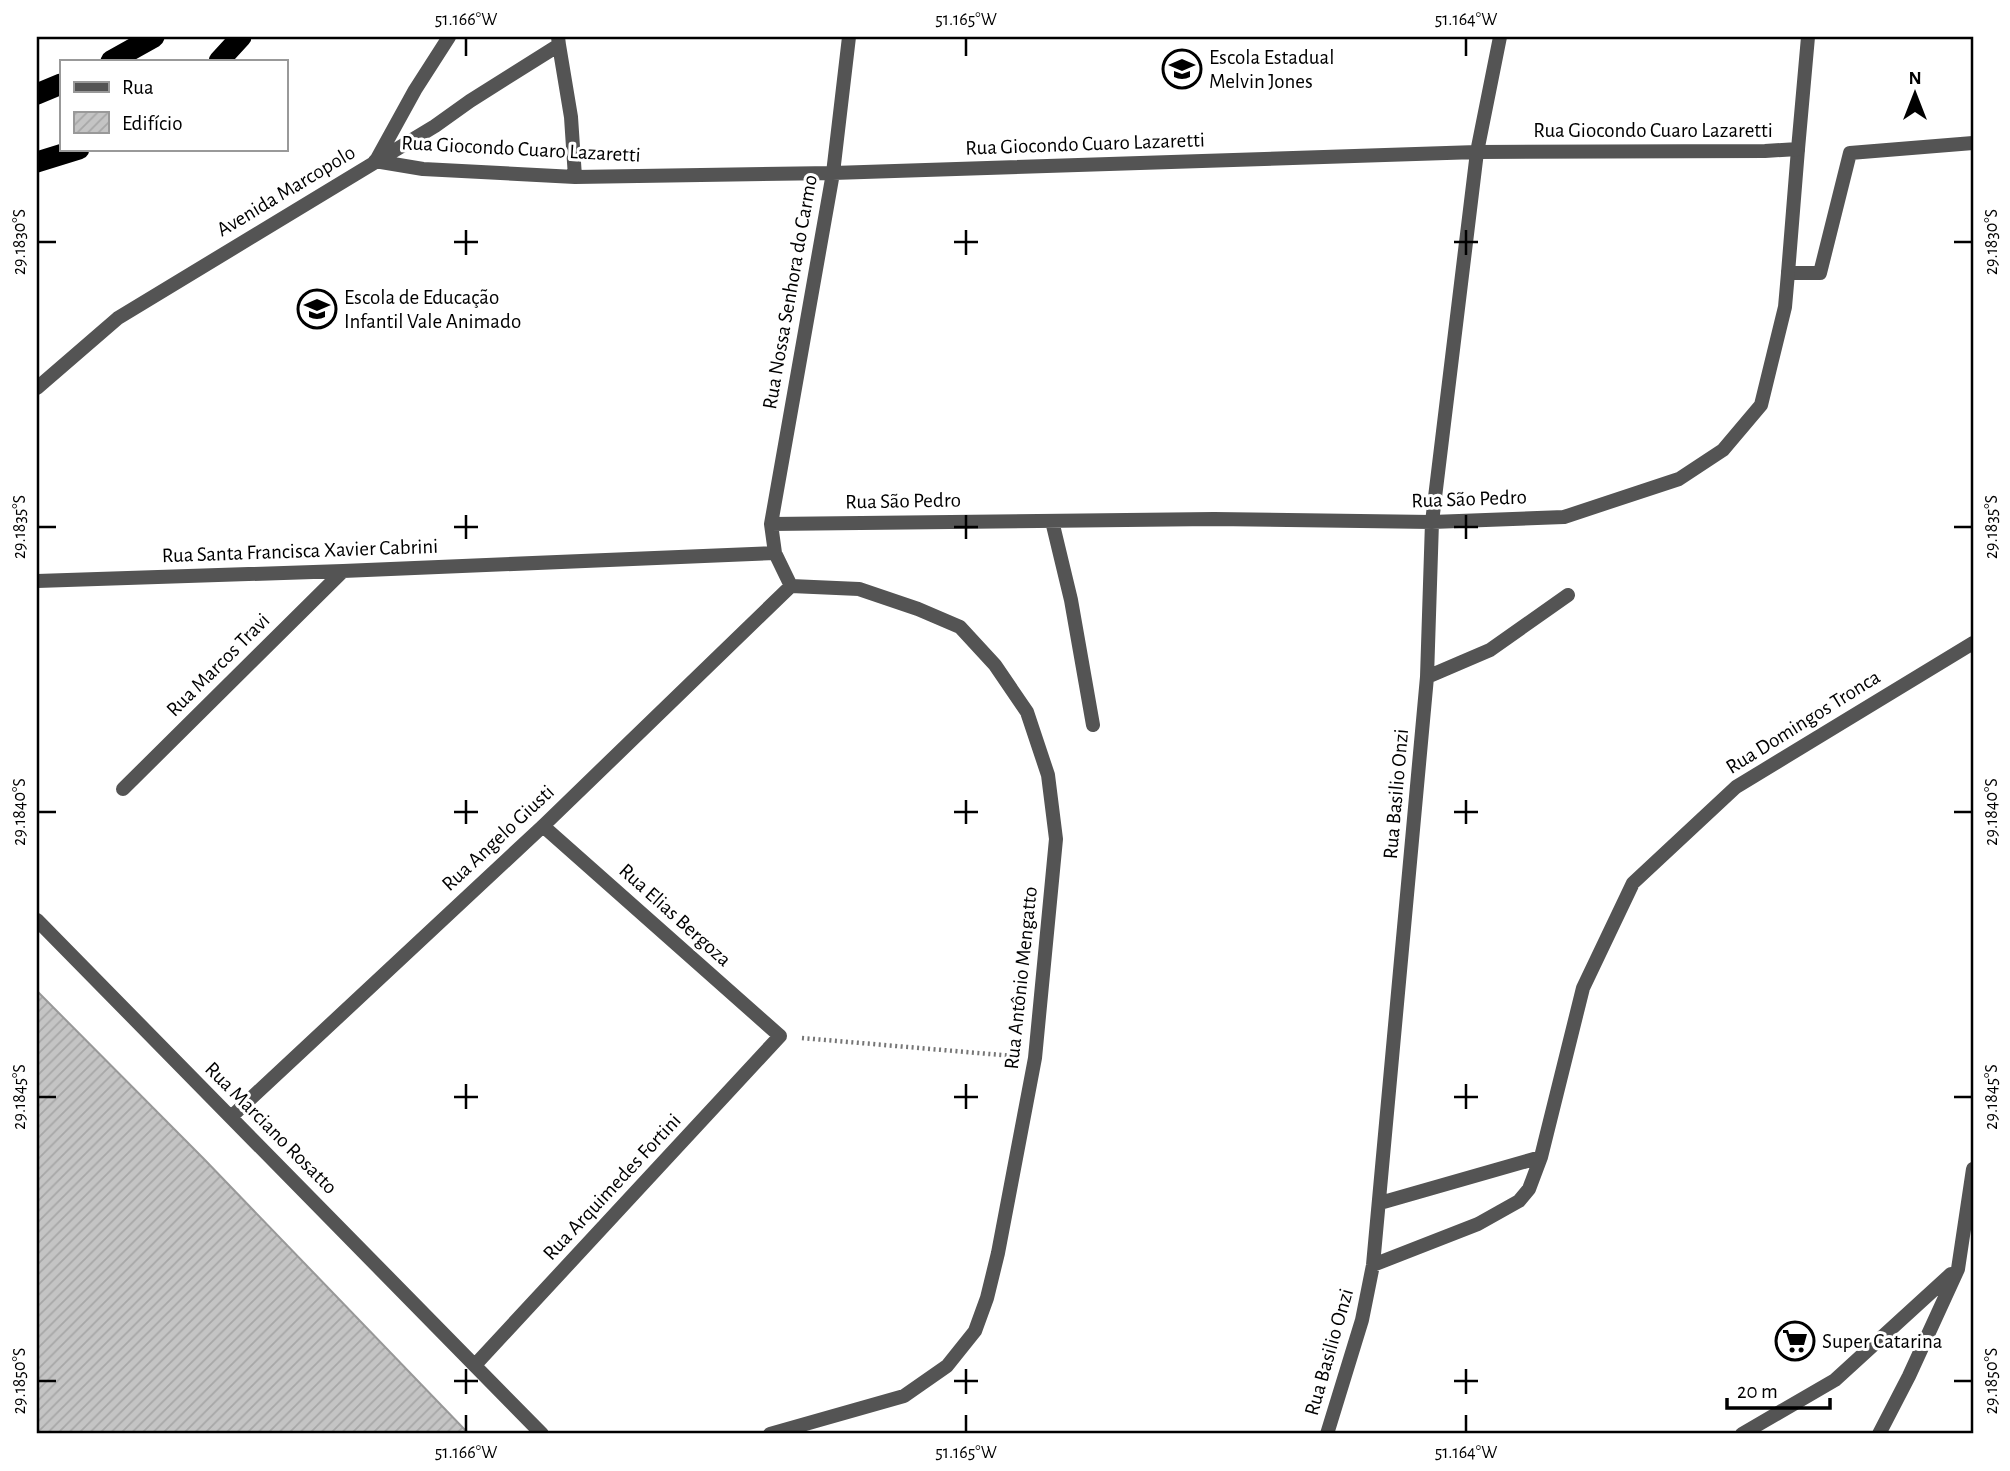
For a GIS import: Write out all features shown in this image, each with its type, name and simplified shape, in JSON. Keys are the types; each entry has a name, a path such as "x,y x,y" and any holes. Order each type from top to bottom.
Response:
{"highway":[{"path":"113,60 154,37"},
{"path":"220,60 241,37"},
{"path":"37,94 60,84"},
{"path":"37,162 76,150"}],"street":[{"path":"375,161 449,37"},
{"name":"Rua Nossa Senhora do Carmo","path":"775,553 771,524 832,173 849,37"},
{"name":"Rua Basilio Onzi","path":"1327,1434 1362,1320 1373,1265 1427,677 1432,522 1477,152 1500,37"},
{"name":"Rua São Pedro","path":"771,524 1214,519 1432,522 1564,517 1679,479 1723,450 1761,405 1785,307 1808,37"},
{"path":"559,41 571,117 575,177"},
{"name":"Avenida Marcopolo","path":"37,388 118,318 435,125 559,41"},
{"path":"1788,273 1820,273 1850,153 1973,143"},
{"name":"Rua Giocondo Cuaro Lazaretti","path":"375,161 423,169 575,177 832,173 1477,152 1798,149"},
{"path":"1052,521 1071,600 1093,725"},
{"path":"775,553 790,586"},
{"name":"Rua Santa Francisca Xavier Cabrini","path":"37,581 775,553"},
{"name":"Rua Marcos Travi","path":"123,789 343,571"},
{"name":"Rua Angelo Giusti","path":"231,1116 543,826 790,586"},
{"name":"Rua Antônio Mengatto","path":"770,1434 904,1396 947,1366 975,1331 999,1253 1035,1058 1056,839 1048,775 1027,712 995,665 960,627 918,608 859,589 790,586"},
{"path":"1427,677 1490,650 1568,595"},
{"name":"Rua Domingos Tronca","path":"1373,1265 1478,1224 1519,1201 1529,1189 1541,1157 1583,988 1633,883 1736,787 1973,643"},
{"name":"Rua Elias Bergoza","path":"543,826 780,1036"},
{"name":"Rua Marciano Rosatto","path":"37,920 475,1366"},
{"name":"Rua Arquimedes Fortini","path":"475,1366 780,1036"},
{"path":"1380,1203 1541,1157"},
{"path":"1879,1434 1958,1269 1973,1169"},
{"path":"1742,1434 1835,1380 1958,1269"},
{"path":"475,1366 542,1434"}],"path":[{"path":"780,1036 1035,1058"}],"building":[{"path":"37,991 204,1159 469,1434 37,1434"}],"place":[{"name":"Escola Estadual Melvin Jones","path":"1182,69"},
{"name":"Escola de Educação Infantil Vale Animado","path":"317,309"},
{"name":"Super Catarina","path":"1795,1341"}]}
